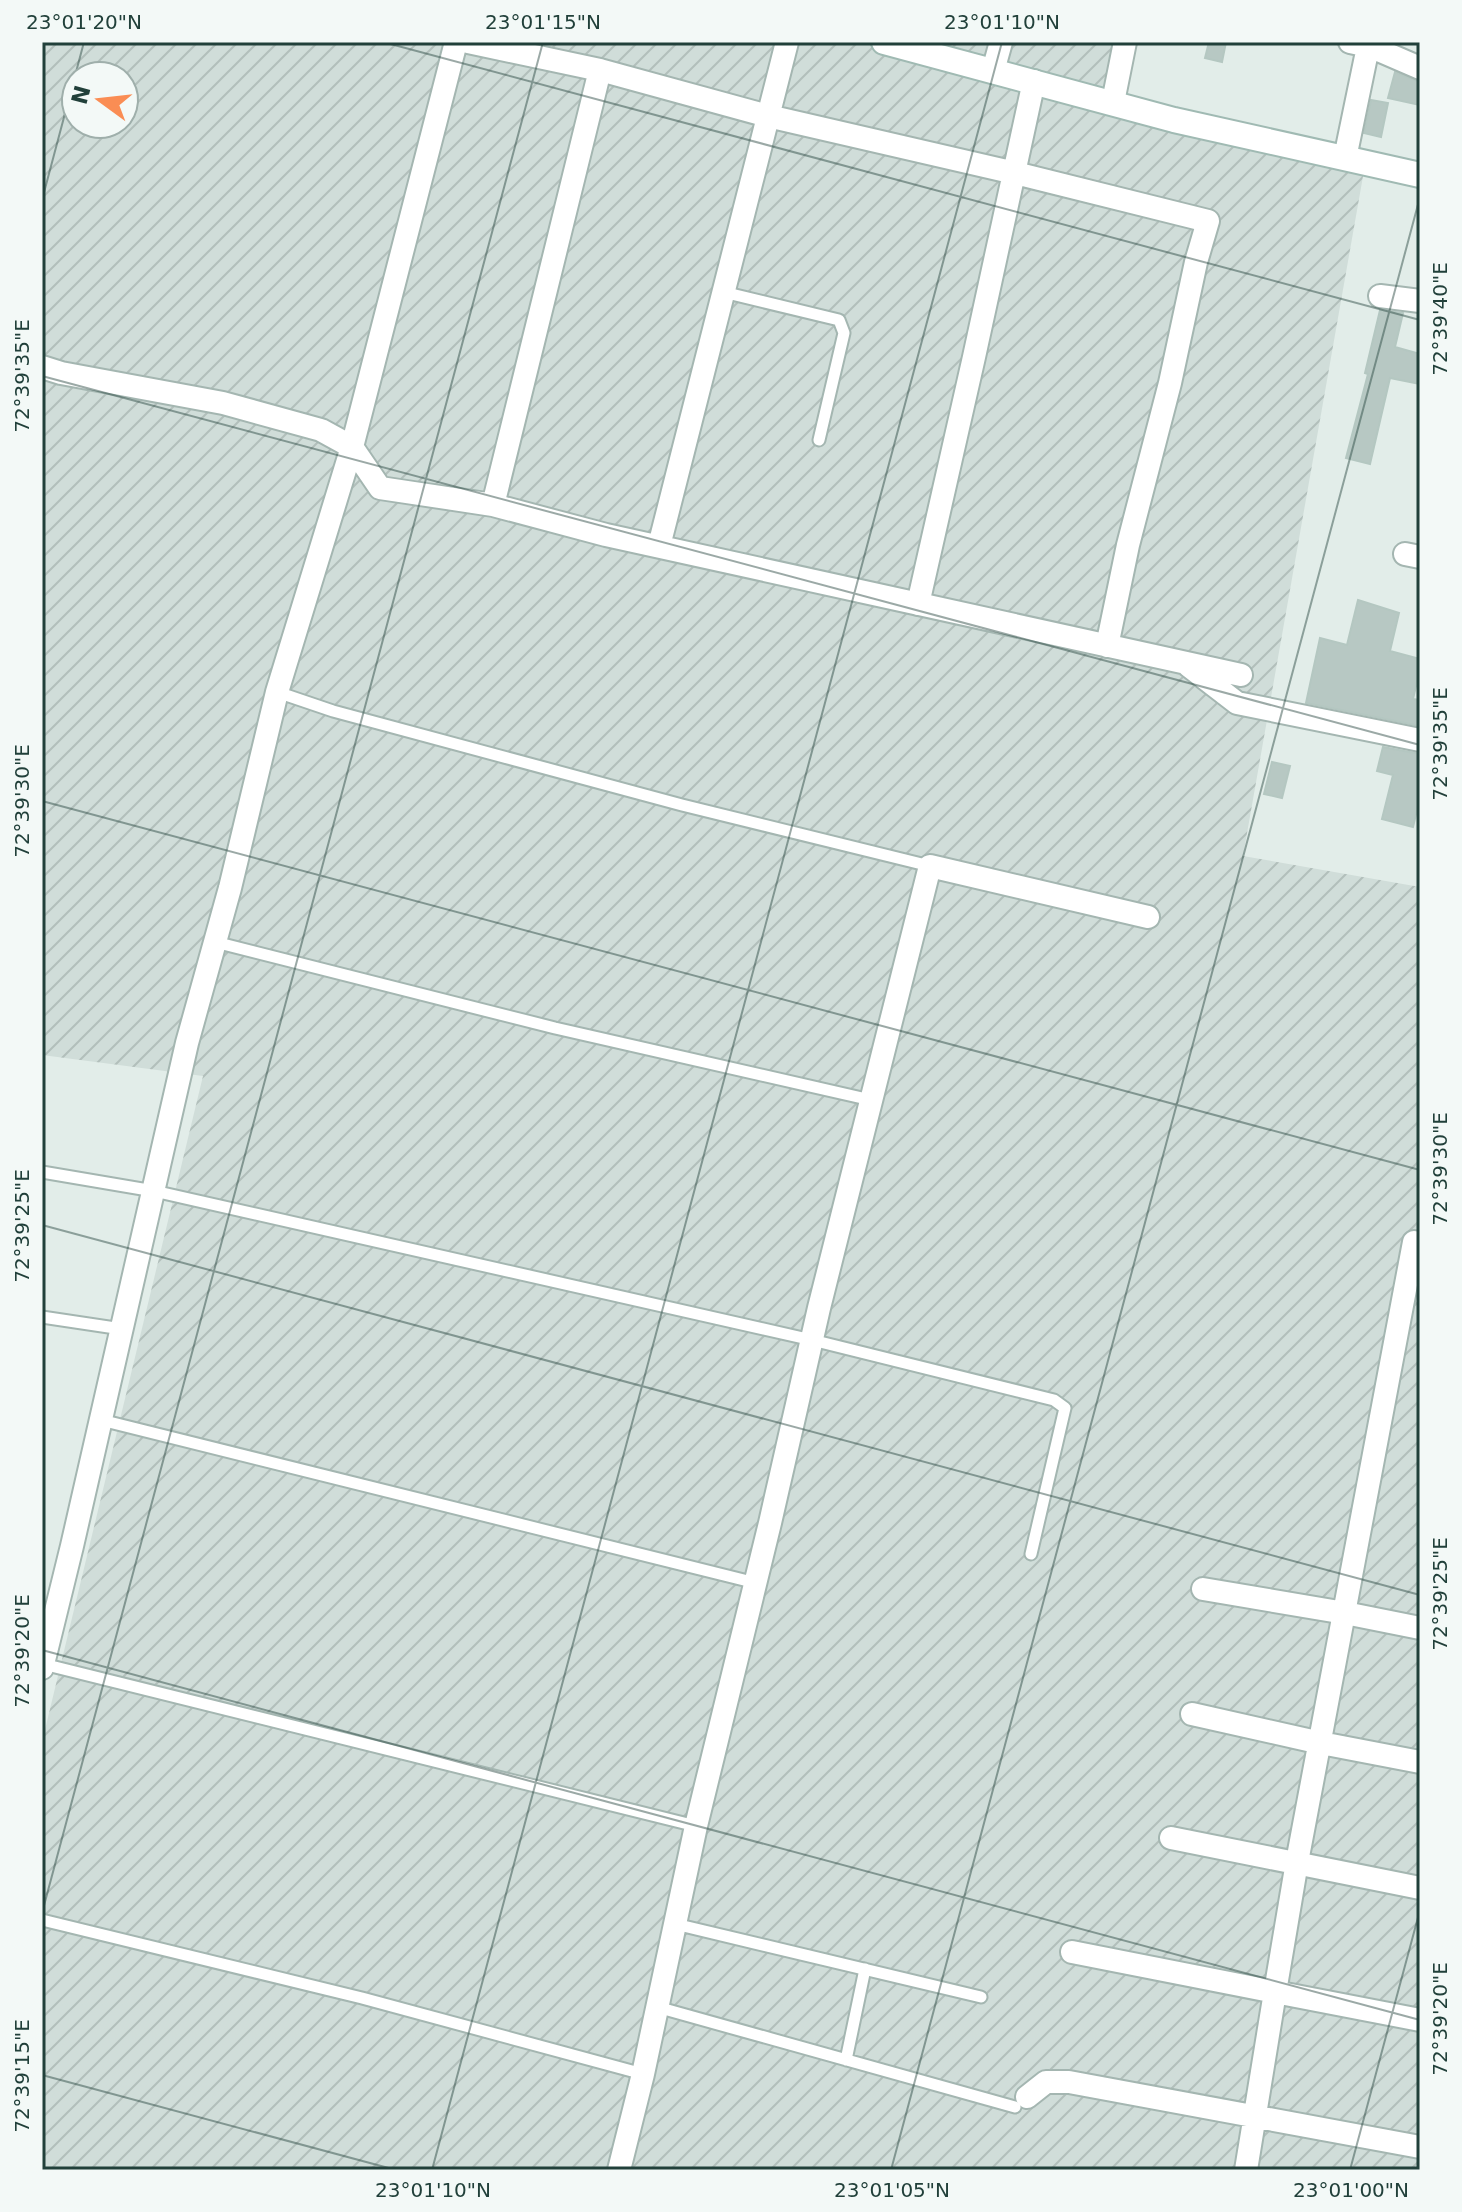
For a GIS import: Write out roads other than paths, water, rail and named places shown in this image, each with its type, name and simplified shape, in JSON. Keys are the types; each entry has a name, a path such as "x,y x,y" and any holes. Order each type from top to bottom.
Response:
{"street":[{"path":"42,1666 187,1043 277,692 352,447 456,42"},
{"path":"468,42 600,70 768,116 1208,221 1128,545 1107,646"},
{"path":"659,546 787,42"},
{"path":"884,42 1174,120 1420,175"},
{"path":"993,71 1001,42"},
{"path":"1113,102 1125,42"},
{"path":"1345,158 1362,43 1420,68"},
{"path":"493,505 600,70"},
{"path":"918,604 1034,81"},
{"path":"1380,296 1420,301"},
{"path":"42,367 223,403 321,430 352,447 380,488 493,505 606,535 1241,675"},
{"path":"1185,663 1237,703 1420,740"},
{"path":"619,2170 643,2074 696,1826 930,866 1148,917"},
{"path":"1246,2170 1297,1862 1414,1242"},
{"path":"1203,1589 1420,1628"},
{"path":"1192,1714 1420,1762"},
{"path":"1171,1838 1420,1888"},
{"path":"1072,1952 1420,2020"},
{"path":"1021,2102 1046,2082 1069,2082 1420,2147"}],"lane":[{"path":"723,292 839,320 844,333 819,440"},
{"path":"277,692 333,711 666,801 930,866"},
{"path":"215,942 555,1028 871,1100"},
{"path":"42,1172 154,1191 812,1340 1054,1400 1065,1408 1031,1554"},
{"path":"42,1317 122,1329"},
{"path":"101,1420 756,1583"},
{"path":"42,1666 696,1826"},
{"path":"42,1920 362,1998 643,2074"},
{"path":"674,1924 981,1997"},
{"path":"846,2060 865,1969"},
{"path":"657,2007 846,2060 1021,2102"}]}
